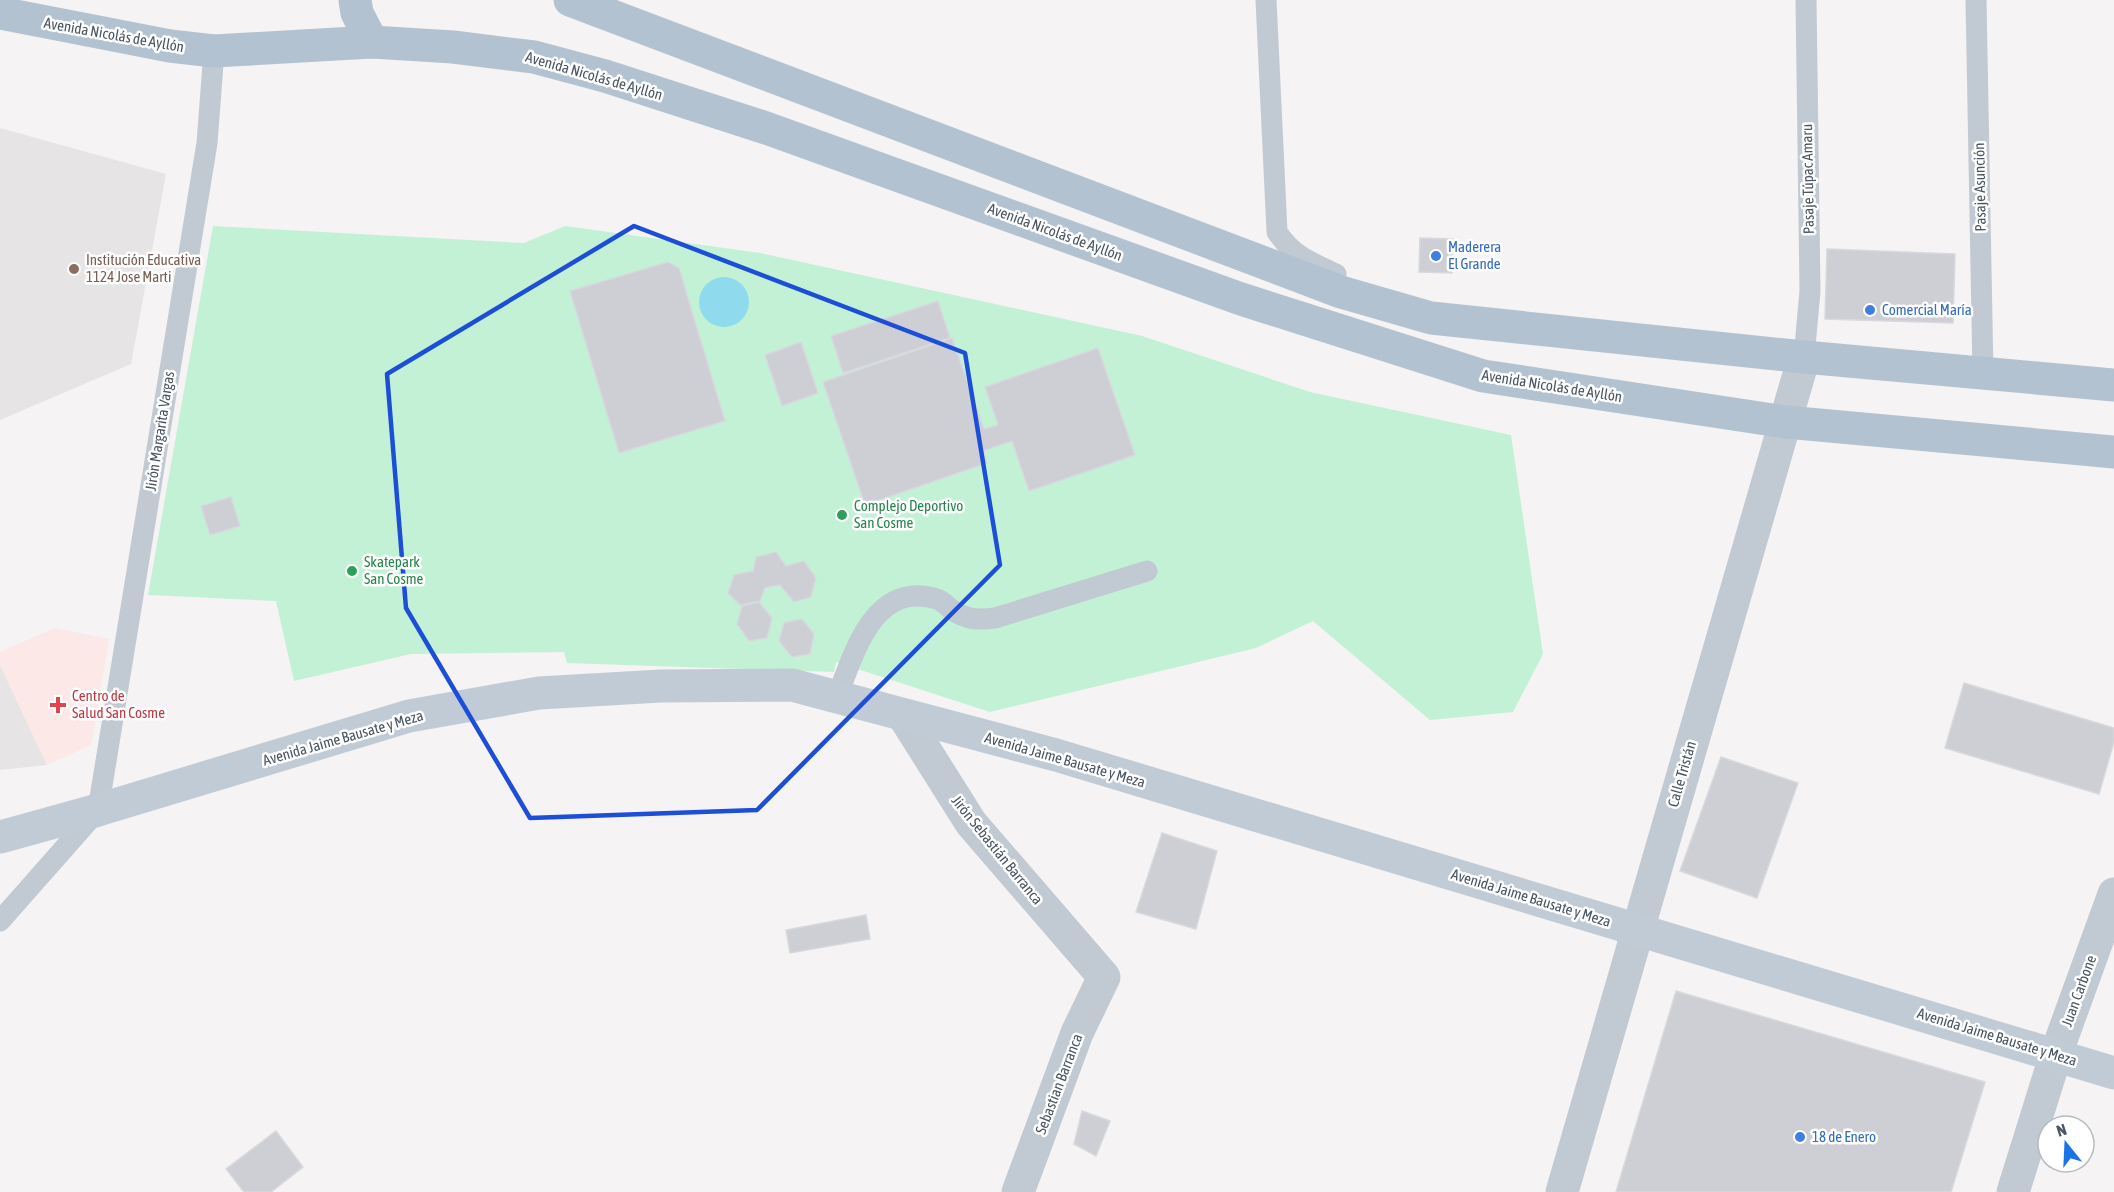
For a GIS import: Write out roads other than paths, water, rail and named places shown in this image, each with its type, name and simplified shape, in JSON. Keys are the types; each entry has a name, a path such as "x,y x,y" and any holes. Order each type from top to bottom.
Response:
{"main road":[{"path":"355,0 357,14 372,42"},
{"path":"570,0 1341,292 1431,318 1804,357 2114,385"},
{"name":"Avenida Nicolás de Ayllón","path":"0,13 170,46 214,51 372,42 453,47 534,57 605,76 766,128 1242,299 1483,375 1786,422 2114,452"}],"street":[{"name":"Calle Tristán","path":"1562,1192 1636,929 1804,357"},
{"name":"Avenida Jaime Bausate y Meza","path":"0,837 409,717 539,693 661,686 792,685 1056,755 2114,1073"},
{"name":"Jirón Sebastián Barranca","path":"903,714 971,823 1104,977"},
{"name":"Juan Carbone","path":"2013,1192 2056,1054 2114,894"},
{"name":"Sebastian Barranca","path":"1018,1192 1077,1033 1104,977"}],"lane":[{"path":"1266,0 1276,232 1288,248 1305,260 1352,282 1407,297 1455,306 1775,338 1804,357"},
{"name":"Pasaje Túpac Amaru","path":"1804,357 1810,291 1806,0"},
{"name":"Pasaje Asunción","path":"1976,0 1983,374"},
{"name":"Jirón Margarita Vargas","path":"98,810 207,143 214,51"},
{"path":"837,697 857,645 872,619 892,603 918,595 940,600 954,611 974,621 995,618 1147,571"},
{"path":"0,921 98,810"}],"water":[{"path":"724,277 738,281 745,288 749,302 745,316 738,323 724,327 710,323 703,316 699,302 703,288 710,281"}],"place":[{"name":"Maderera El Grande","path":"1436,256"},
{"name":"Institución Educativa 1124 Jose Marti","path":"74,269"},
{"name":"Comercial María","path":"1870,310"},
{"name":"Complejo Deportivo San Cosme","path":"842,515"},
{"name":"Skatepark San Cosme","path":"352,571"},
{"name":"Centro de Salud San Cosme","path":"58,705"},
{"name":"18 de Enero","path":"1800,1137"}]}
